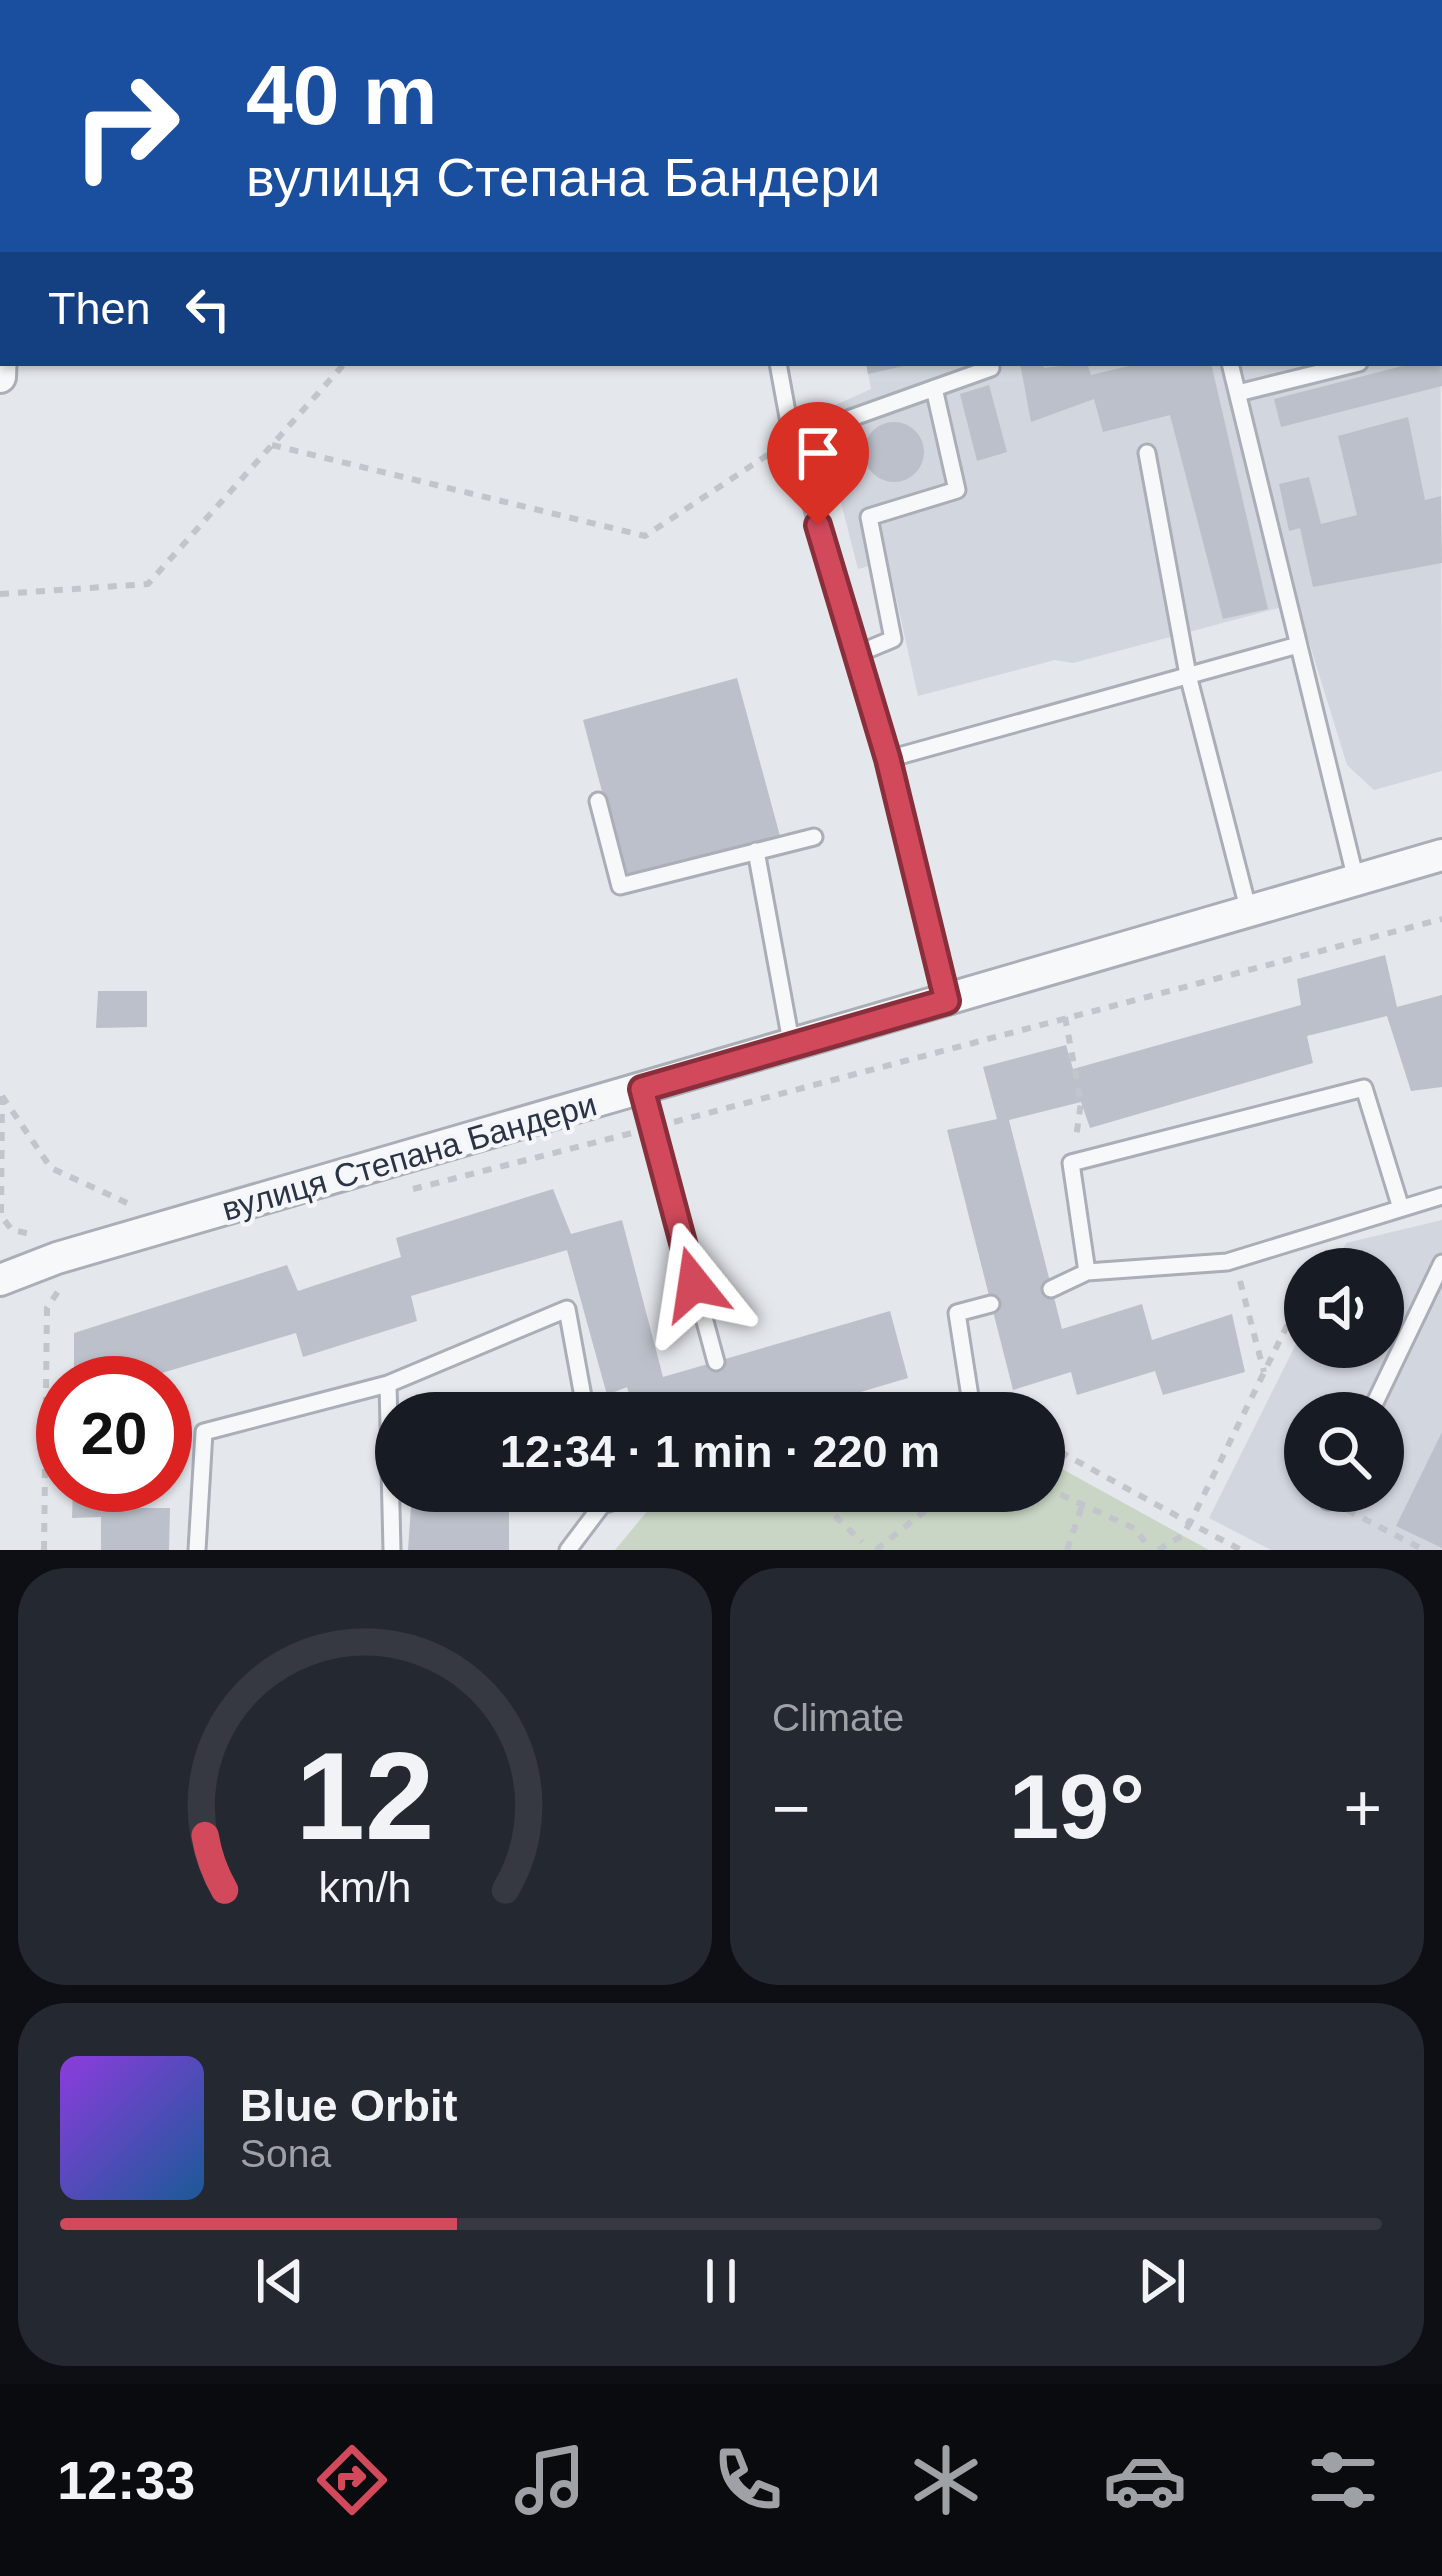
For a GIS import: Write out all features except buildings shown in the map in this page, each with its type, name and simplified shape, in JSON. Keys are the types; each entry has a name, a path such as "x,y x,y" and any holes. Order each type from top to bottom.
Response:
{"street":[{"name":"вулиця Степана Бандери","path":"0,1280 57,1258 1442,855"}],"lane":[{"path":"779,366 792,440 888,759 947,1001"},
{"path":"1231,366 1356,880"},
{"path":"1238,393 1347,366"},
{"path":"792,440 991,368"},
{"path":"857,654 893,639 869,517 957,490 934,388"},
{"path":"1147,453 1188,675 1249,912"},
{"path":"888,759 1298,645"},
{"path":"598,801 620,886 814,837"},
{"path":"756,851 792,1047"},
{"path":"1087,1272 1071,1163 1364,1088 1400,1205"},
{"path":"642,1089 716,1362"},
{"path":"1052,1289 1087,1272 1234,1260 1400,1205 1442,1196"},
{"path":"1380,1392 1442,1263"},
{"path":"969,1392 957,1312 991,1304"},
{"path":"196,1550 204,1432 388,1384 567,1309 582,1392"},
{"path":"388,1384 392,1550"},
{"path":"568,1550 592,1512"}],"path":[{"path":"0,594 148,584 342,366"},
{"path":"272,445 645,536 792,440"},
{"path":"1065,1017 1081,1102 1071,1163"},
{"path":"42,1231 26,1236 12,1230 1,1216 2,1096 51,1168 127,1203 106,1210"},
{"path":"1234,1260 1265,1375"},
{"path":"1065,1496 1136,1529 1154,1550 1182,1536 1284,1334"},
{"path":"1065,1455 1241,1550"},
{"path":"1067,1550 1083,1503"},
{"path":"831,1512 862,1541"},
{"path":"876,1550 924,1512"},
{"path":"1358,1512 1424,1550"}],"shaded area":[{"path":"867,366 1440,366 1442,771 1374,790 1347,765 1297,603 1073,663 1055,660 918,696 888,561 858,569 818,413 871,389"},
{"path":"1442,1220 1442,1550 1271,1550 1209,1518 1284,1368 1404,1368 1404,1248 1344,1248 1346,1243"}],"green space":[{"path":"1065,1471 1209,1550 615,1550 647,1512 1065,1512"}],"route":[{"path":"694,1284 642,1089 947,1001 888,759 818,525"}]}
